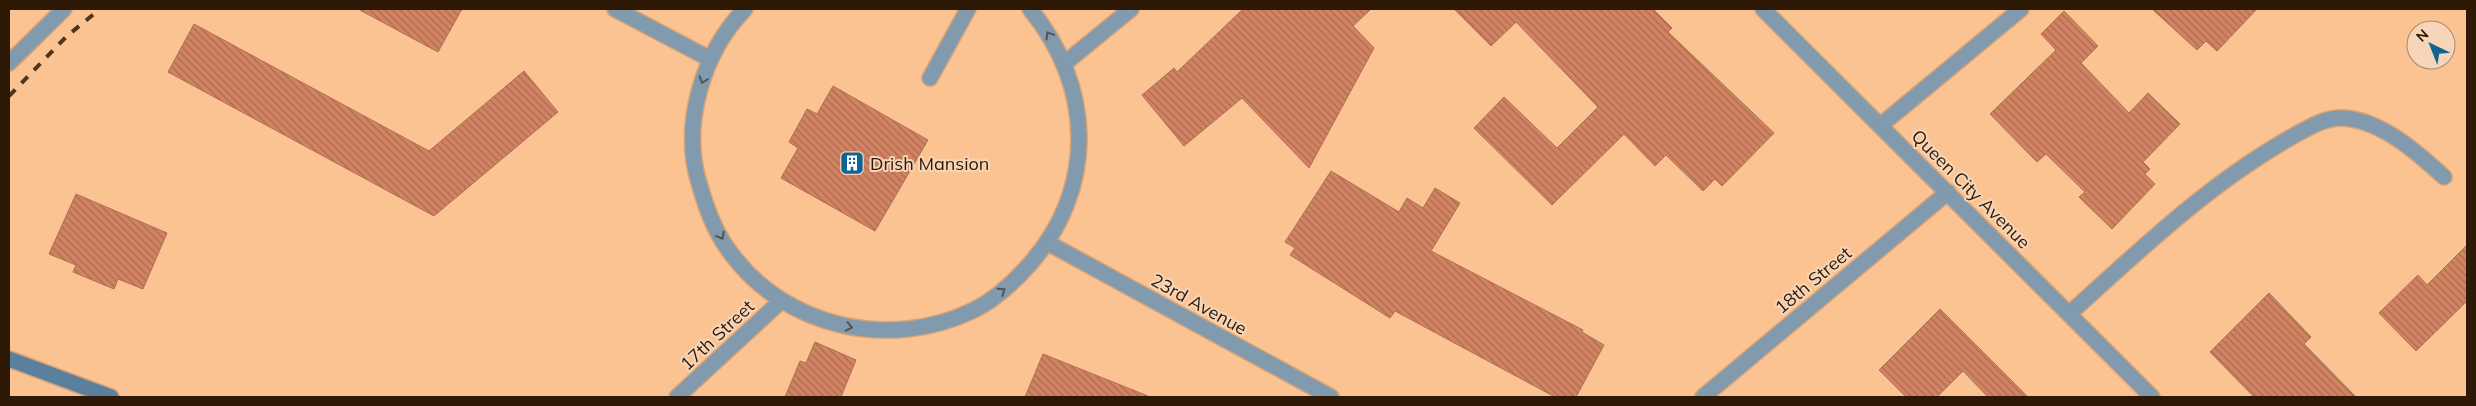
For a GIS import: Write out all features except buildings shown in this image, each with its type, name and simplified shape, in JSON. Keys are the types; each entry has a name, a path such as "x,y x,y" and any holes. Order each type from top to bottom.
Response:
{"main road":[{"path":"9,359 111,397"}],"street":[{"path":"9,63 64,9"},
{"path":"615,9 710,59"},
{"path":"745,9 736,18 710,59 699,92 693,134 696,174 708,213 729,251 752,278 781,301 823,321 856,329 896,331 936,324 975,310 1010,287 1048,243 1074,186 1080,146 1076,98 1065,63 1047,30 1030,9"},
{"path":"930,78 968,9"},
{"path":"1065,63 1131,9"},
{"name":"Queen City Avenue","path":"1763,9 2152,397"},
{"path":"1881,125 2022,9"},
{"path":"2069,314 2200,198 2258,156 2314,125 2340,118 2365,123 2409,145 2444,177"},
{"name":"18th Street","path":"1703,397 1948,192"},
{"name":"23rd Avenue","path":"1048,243 1331,397"},
{"name":"17th Street","path":"677,397 781,301"}],"railway":[{"path":"9,96 67,36 100,9"}],"place":[{"name":"Drish Mansion","path":"852,163"}]}
